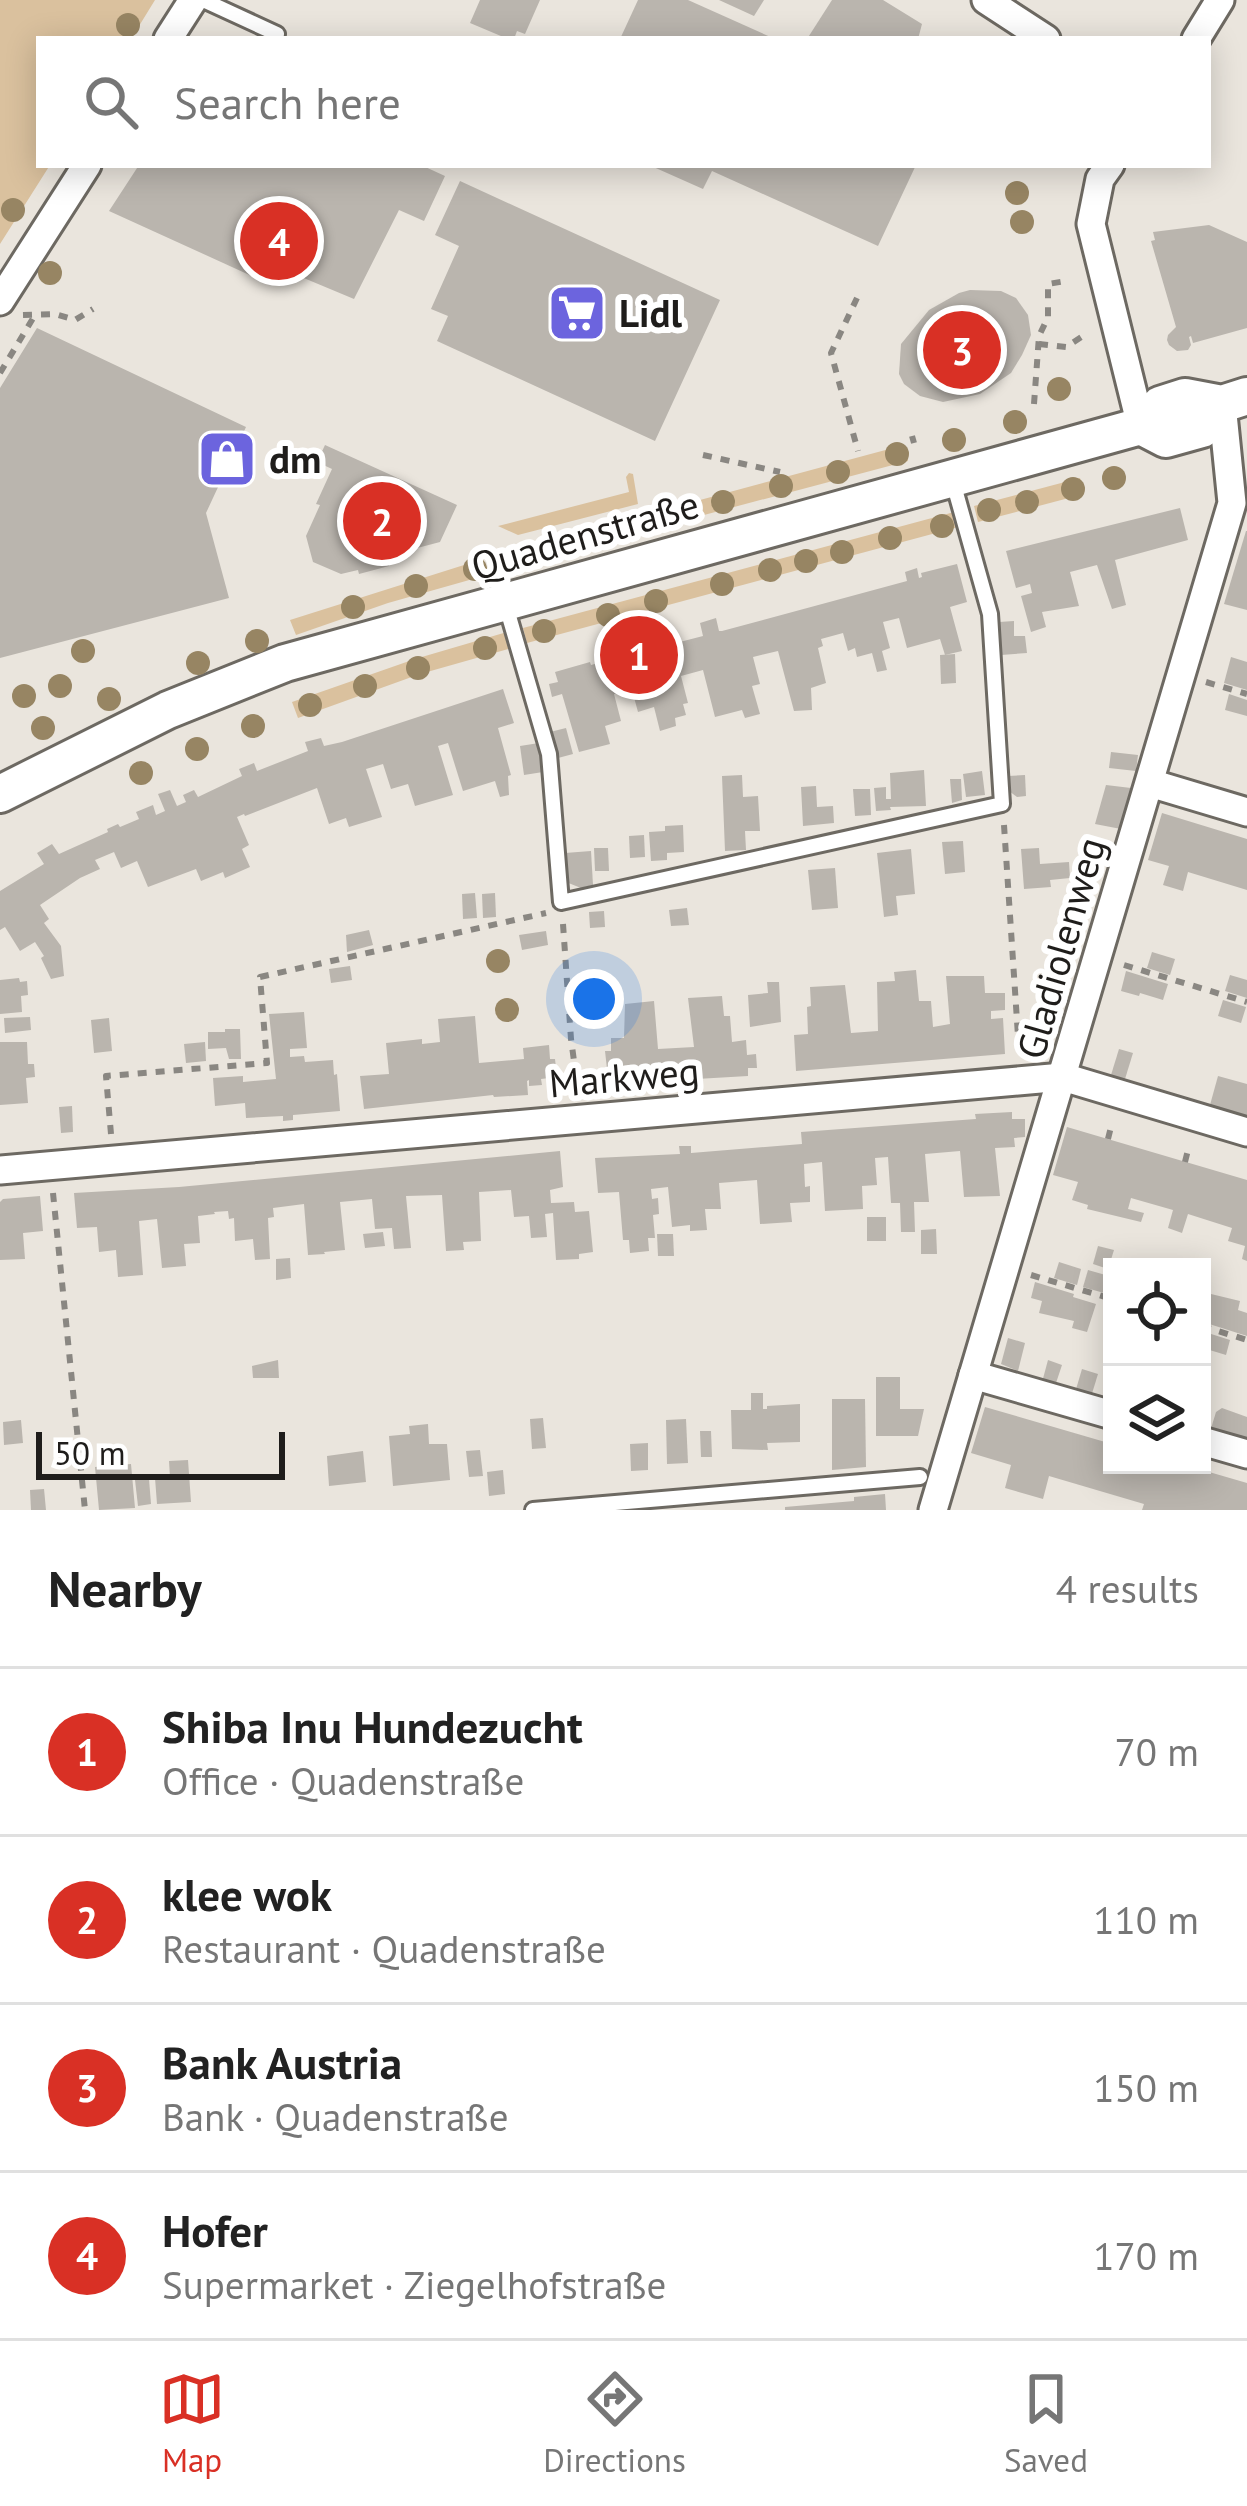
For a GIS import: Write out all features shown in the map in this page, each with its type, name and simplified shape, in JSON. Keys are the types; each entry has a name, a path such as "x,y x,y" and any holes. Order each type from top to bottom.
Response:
{"street":[{"path":"170,36 194,0"},
{"path":"986,0 1041,36"},
{"path":"1198,36 1220,0"},
{"path":"9,308 85,168"},
{"path":"1108,168 1100,179 1091,224 1141,426"},
{"name":"Quadenstraße","path":"0,794 168,710 285,663 1141,426 1166,439 1202,429 1234,400"},
{"name":"Gladiolenweg","path":"933,1510 1150,783 1240,505 1234,400"},
{"path":"1150,783 1247,812"},
{"name":"Markweg","path":"0,1170 1063,1077 1247,1132"},
{"path":"973,1375 1103,1412"},
{"path":"1211,1444 1247,1454"}],"lane":[{"path":"203,0 277,34"},
{"path":"505,602 549,754 561,902 1002,803 990,614 952,477"},
{"path":"533,1510 920,1477"}],"path":[{"path":"1034,404 1039,336 1048,317 1048,284 1066,281"},
{"path":"857,298 831,353 858,451"},
{"path":"9,308 74,320 93,309"},
{"path":"0,374 35,315"},
{"path":"1039,344 1066,347 1083,336"},
{"path":"703,455 780,472"},
{"path":"1002,803 1021,1081"},
{"path":"112,1160 106,1076 268,1063 260,977 562,910 581,1119"},
{"path":"1098,957 1247,1002"},
{"path":"1108,1139 1115,1114"},
{"path":"1185,1162 1192,1137"},
{"path":"50,1165 86,1510"},
{"path":"1005,1268 1103,1296"},
{"path":"1211,1329 1247,1340"}],"shaded area":[{"path":"0,0 155,0 133,36 36,36 36,168 48,168 0,244"},
{"path":"904,445 908,461 704,515 700,500"},
{"path":"629,473 638,504 518,535 498,526 629,492"},
{"path":"1080,478 1084,494 978,522 974,506"},
{"path":"958,511 962,526 527,643 523,628"},
{"path":"648,513 653,529 501,570 497,555"},
{"path":"483,559 487,575 296,635 290,620"},
{"path":"507,632 512,648 420,674 298,718 292,702 415,659"}],"building":[{"path":"480,0 540,0 525,34 517,31 515,36 501,36 470,23"},
{"path":"638,0 688,0 768,36 621,36"},
{"path":"719,0 764,0 754,16"},
{"path":"832,0 883,0 922,24 919,36 809,36"},
{"path":"137,168 428,168 445,176 424,221 399,210 354,299 275,266 265,282 109,211"},
{"path":"656,168 915,168 878,246 712,171 703,189"},
{"name":"Lidl","path":"460,181 720,300 655,441 437,341 448,316 431,309 459,246 435,235"},
{"path":"1209,225 1247,242 1247,328 1193,343 1191,336 1188,350 1177,351 1167,340 1176,327 1151,241 1155,240 1153,232"},
{"path":"970,290 1001,291 1016,298 1028,315 1031,335 1022,355 1011,373 980,394 943,402 920,396 899,374 901,344 929,310"},
{"path":"37,328 246,427 206,513 229,598 0,658 0,388"},
{"path":"325,445 457,505 440,542 387,556 389,566 359,574 358,570 341,574 313,562 306,536 332,469 317,462"},
{"path":"1180,508 1188,540 1115,560 1126,605 1112,609 1097,565 1070,572 1079,606 1042,612 1046,627 1031,632 1021,596 1032,593 1030,584 1016,588 1006,551"},
{"path":"1247,531 1247,610 1224,604"},
{"path":"957,564 967,602 950,607 962,651 945,655 940,639 907,648 899,618 883,622 890,648 882,651 887,670 877,672 872,653 857,657 855,648 848,651 843,633 821,639 823,646 818,648 826,683 811,688 812,710 794,711 778,651 753,657 760,684 752,686 760,714 745,718 742,710 715,717 703,670 681,676 688,703 683,704 686,715 675,718 676,726 660,731 654,707 638,712 632,690 614,694 621,721 605,726 610,744 579,752 562,694 552,697 549,684 558,682 555,672 703,636 700,623 716,618 722,631 907,581 905,572 917,568 919,578 921,573"},
{"path":"1014,621 1014,636 1025,636 1027,653 1001,655 999,622"},
{"path":"955,654 956,683 941,684 940,655"},
{"path":"1231,657 1247,662 1247,690 1224,683"},
{"path":"503,689 514,723 498,728 511,775 509,795 500,797 495,781 463,791 448,743 438,746 453,795 415,806 408,784 391,789 383,764 366,769 382,817 349,827 346,818 329,824 317,788 244,814 237,817 249,845 242,849 250,867 225,878 223,872 201,881 196,869 148,887 137,861 121,868 114,852 95,860 100,869 40,905 49,919 44,923 61,946 64,976 51,979 35,942 20,951 5,927 0,930 0,891 44,864 37,853 52,844 59,854 118,824 139,819 136,812 153,805 156,815 165,811 158,794 170,790 177,806 186,802 183,795 194,790 198,797 242,776 239,769 254,763 257,771 308,751 305,742 321,738 324,746 342,742"},
{"path":"1229,694 1247,700 1247,716 1225,710"},
{"path":"566,728 573,754 558,758 550,732"},
{"path":"539,743 543,772 524,775 520,746"},
{"path":"1111,752 1138,755 1136,771 1109,768"},
{"path":"924,770 926,806 876,811 874,788 886,787 886,799 891,799 890,773"},
{"path":"982,771 985,795 966,797 963,774"},
{"path":"742,775 743,797 758,796 760,831 745,831 746,850 725,851 722,776"},
{"path":"1025,775 1026,796 1017,797 1009,791 1008,776"},
{"path":"950,779 961,779 962,800 952,803"},
{"path":"1106,785 1131,788 1121,829 1095,824"},
{"path":"816,786 817,807 833,806 834,823 803,826 801,787"},
{"path":"853,789 870,789 871,815 855,816"},
{"path":"1162,813 1247,839 1247,890 1188,872 1183,891 1163,885 1169,866 1148,860"},
{"path":"683,825 684,852 651,861 649,832"},
{"path":"644,835 645,857 630,858 629,836"},
{"path":"963,841 965,872 945,874 942,842"},
{"path":"594,848 608,848 609,871 595,871"},
{"path":"1039,848 1040,864 1069,862 1070,878 1050,880 1051,887 1024,889 1021,849"},
{"path":"911,849 915,894 896,896 898,915 884,917 877,853"},
{"path":"591,851 593,885 581,888 566,882 565,853"},
{"path":"835,868 838,908 812,910 808,870"},
{"path":"475,893 477,918 463,919 462,894"},
{"path":"495,893 496,917 483,918 482,894"},
{"path":"687,908 689,925 671,926 669,910"},
{"path":"604,911 605,927 590,928 589,912"},
{"path":"369,930 373,945 347,952 346,935"},
{"path":"546,931 548,945 522,950 519,935"},
{"path":"1152,952 1175,959 1170,975 1147,968"},
{"path":"350,966 352,980 331,983 329,969"},
{"path":"916,970 919,1001 931,1001 933,1027 950,1024 946,976 984,976 985,993 1005,993 1005,1010 991,1011 991,1019 1003,1018 1005,1054 796,1071 794,1035 808,1034 810,987 845,985 851,1033 878,1031 877,982 895,981 894,972"},
{"path":"1126,971 1168,984 1163,1000 1121,991"},
{"path":"1230,975 1247,980 1247,998 1225,991"},
{"path":"0,980 27,981 22,1012 0,1014"},
{"path":"767,982 779,982 781,1022 750,1027 748,995 768,993"},
{"path":"722,996 732,1042 746,1040 747,1055 756,1054 757,1068 748,1068 748,1076 609,1087 605,1051 611,1051 611,1038 624,1038 625,1004 654,1001 658,1049 694,1047 688,998"},
{"path":"1223,1000 1246,1007 1241,1023 1218,1016"},
{"path":"304,1012 307,1048 290,1049 290,1057 304,1056 305,1062 333,1060 340,1111 293,1115 293,1120 283,1121 283,1116 246,1118 245,1103 215,1106 213,1078 276,1079 269,1014"},
{"path":"475,1016 479,1063 524,1059 523,1048 549,1045 557,1077 541,1079 542,1085 529,1086 527,1081 528,1095 364,1109 360,1076 389,1074 386,1043 440,1042 438,1019"},
{"path":"30,1017 31,1030 5,1033 4,1018"},
{"path":"109,1018 112,1051 94,1053 91,1020"},
{"path":"240,1029 241,1059 229,1059 226,1048 208,1049 208,1032"},
{"path":"0,1042 27,1042 28,1064 34,1064 35,1077 26,1078 28,1103 0,1105"},
{"path":"205,1042 206,1061 186,1063 184,1044"},
{"path":"1119,1049 1133,1053 1125,1079 1111,1075"},
{"path":"1218,1076 1247,1084 1247,1116 1210,1105"},
{"path":"72,1106 73,1132 61,1133 59,1107"},
{"path":"1012,1112 1012,1119 1025,1119 1025,1137 1014,1138 1015,1147 995,1148 1000,1196 964,1197 960,1151 925,1154 929,1202 914,1202 915,1232 901,1232 900,1203 891,1203 888,1157 875,1158 877,1185 862,1186 863,1209 825,1211 822,1162 804,1164 810,1202 790,1203 792,1222 760,1224 757,1180 719,1183 721,1209 705,1209 707,1230 672,1227 668,1187 651,1189 652,1199 658,1198 659,1214 653,1215 655,1238 648,1238 649,1251 630,1253 629,1240 623,1240 619,1192 598,1193 595,1158 680,1154 679,1146 691,1146 691,1153 802,1144 801,1132"},
{"path":"1067,1127 1247,1180 1247,1261 1242,1259 1245,1246 1228,1241 1232,1228 1188,1214 1182,1233 1168,1228 1173,1210 1131,1198 1128,1209 1144,1213 1141,1222 1087,1209 1088,1205 1072,1200 1078,1182 1053,1175"},
{"path":"560,1151 563,1187 550,1190 551,1203 574,1202 575,1212 589,1211 593,1252 579,1254 579,1259 556,1260 553,1213 545,1214 547,1237 531,1238 529,1216 514,1217 511,1190 479,1192 481,1241 463,1242 464,1250 446,1251 442,1195 406,1196 411,1248 394,1249 392,1228 375,1229 372,1199 340,1202 345,1250 325,1254 308,1255 304,1204 273,1208 274,1217 268,1218 270,1259 255,1260 253,1239 235,1241 234,1218 229,1219 228,1211 214,1212 198,1216 200,1243 184,1244 186,1266 162,1268 157,1219 139,1221 143,1275 118,1277 116,1250 99,1252 97,1227 77,1228 74,1193"},
{"path":"40,1196 43,1231 23,1233 25,1259 0,1260 0,1202"},
{"path":"867,1217 886,1217 886,1241 867,1241"},
{"path":"936,1229 937,1254 921,1254 921,1230"},
{"path":"383,1232 385,1246 365,1248 363,1234"},
{"path":"657,1234 673,1234 674,1256 658,1256"},
{"path":"1098,1246 1114,1250 1111,1258 1103,1258 1103,1267 1093,1264"},
{"path":"290,1258 291,1278 276,1280 276,1259"},
{"path":"1059,1262 1081,1269 1077,1285 1054,1278"},
{"path":"1088,1270 1103,1274 1103,1293 1083,1287"},
{"path":"1035,1282 1096,1304 1087,1332 1072,1328 1074,1321 1039,1313 1042,1301 1031,1298"},
{"path":"1211,1294 1240,1301 1238,1310 1247,1313 1247,1336 1211,1325"},
{"path":"1211,1334 1230,1340 1226,1355 1211,1350"},
{"path":"1008,1338 1025,1343 1018,1371 1001,1364"},
{"path":"278,1360 279,1378 253,1378 252,1366"},
{"path":"1048,1360 1062,1365 1054,1389 1041,1386"},
{"path":"1082,1369 1098,1374 1090,1400 1074,1396"},
{"path":"876,1377 900,1377 900,1409 924,1409 918,1436 876,1436"},
{"path":"751,1393 763,1393 763,1409 800,1404 800,1442 767,1443 768,1450 732,1449 731,1410 751,1410"},
{"path":"832,1399 865,1399 866,1467 832,1470"},
{"path":"985,1407 1103,1441 1103,1474 1211,1473 1247,1483 1247,1510 1142,1510 1144,1504 1049,1476 1043,1499 1005,1488 1011,1465 971,1453"},
{"path":"1222,1408 1247,1417 1247,1443 1211,1435 1216,1412"},
{"path":"543,1418 546,1448 532,1449 530,1419"},
{"path":"686,1419 688,1463 667,1464 666,1420"},
{"path":"21,1420 23,1443 4,1445 3,1422"},
{"path":"428,1424 429,1444 447,1444 450,1480 393,1486 389,1436 410,1434 409,1426"},
{"path":"700,1431 711,1431 712,1457 701,1457"},
{"path":"648,1443 648,1470 631,1471 630,1444"},
{"path":"480,1450 483,1476 469,1477 466,1451"},
{"path":"363,1451 366,1482 329,1486 327,1456"},
{"path":"188,1460 191,1502 157,1504 155,1478 170,1477 169,1461"},
{"path":"131,1464 135,1508 99,1510 95,1467"},
{"path":"503,1470 505,1494 489,1496 487,1472"},
{"path":"149,1479 151,1504 138,1506 135,1480"},
{"path":"44,1489 46,1510 31,1510 30,1490"},
{"path":"885,1494 886,1510 785,1510 785,1507"}],"place":[{"name":"Hofer","path":"279,241"},
{"name":"Lidl","path":"577,313"},
{"name":"Bank Austria","path":"962,350"},
{"name":"dm","path":"227,459"},
{"name":"klee wok","path":"382,521"},
{"name":"Shiba Inu Hundezucht","path":"639,655"}]}
